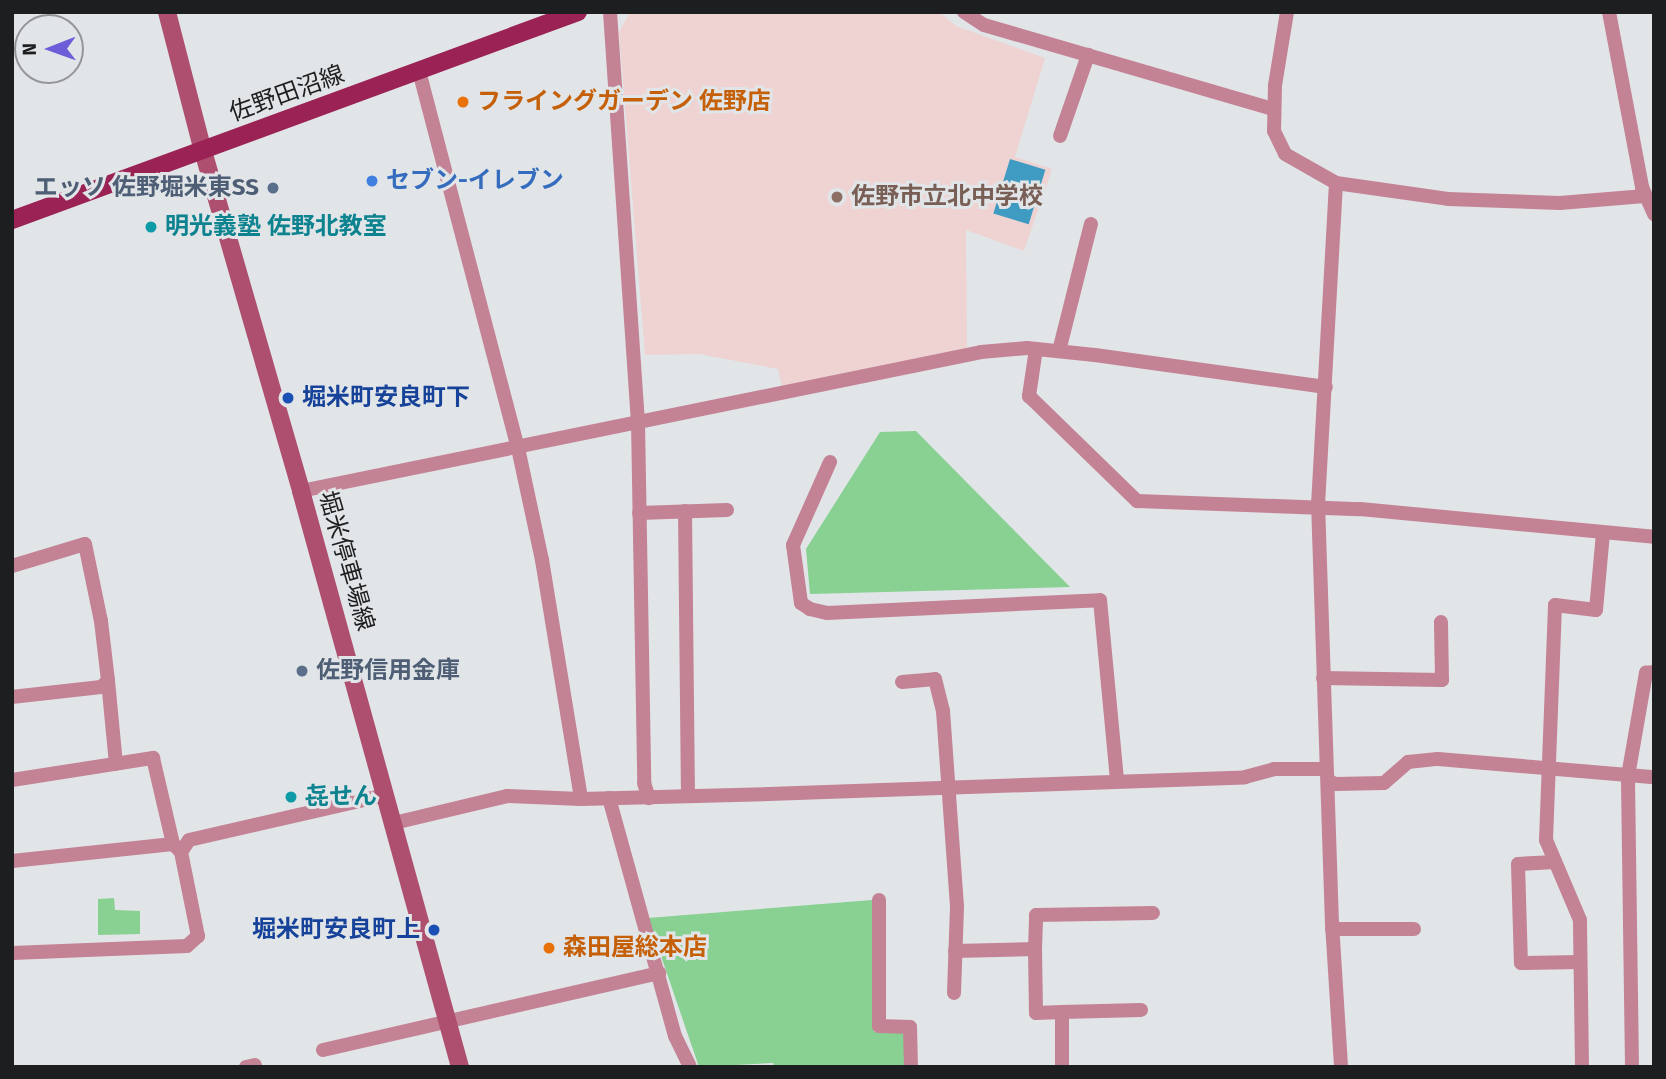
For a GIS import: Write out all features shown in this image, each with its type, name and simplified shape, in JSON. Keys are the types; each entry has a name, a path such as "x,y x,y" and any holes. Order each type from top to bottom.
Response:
{"main road":[{"name":"堀米停車場線","path":"167,12 203,151 387,795 460,1067"},
{"name":"佐野田沼線","path":"12,220 578,12"}],"street":[{"path":"610,12 638,422 644,783 649,798"},
{"path":"964,12 984,25 1274,109"},
{"path":"1287,12 1274,109 1274,131 1285,154 1335,183 1448,200 1560,203 1647,187"},
{"path":"1609,12 1654,214"},
{"path":"1060,136 1088,55"},
{"path":"419,71 518,448 542,560 581,799"},
{"path":"1335,183 1318,509 1332,929 1341,1067"},
{"path":"1059,351 1091,224"},
{"path":"1036,349 1029,396 1137,501 1360,509 1654,537"},
{"path":"301,491 981,352 1036,349 1059,351 1326,387"},
{"path":"830,463 793,545 801,603 810,610 827,612 1100,600 1117,780"},
{"path":"639,513 727,510"},
{"path":"685,511 688,796"},
{"path":"1582,1067 1580,920 1546,840 1551,767 1555,606 1596,610 1603,533"},
{"path":"12,566 85,544 101,621 116,764"},
{"path":"1324,678 1441,680 1441,622"},
{"path":"1632,1067 1628,776 1646,673 1654,672"},
{"path":"902,682 935,679 943,711 957,907 954,993"},
{"path":"12,697 101,687 108,681"},
{"path":"12,780 153,758 198,936 187,946 12,953"},
{"path":"394,823 507,796 649,798 949,788 1245,777 1274,769 1327,775 1335,784 1384,783 1408,762 1438,759 1654,777"},
{"path":"12,861 177,848 189,840 387,795"},
{"path":"609,798 675,1036 690,1067"},
{"path":"1555,862 1518,864 1521,963 1580,962"},
{"path":"879,900 878,1026 910,1027 911,1067"},
{"path":"1140,1010 1036,1013 1036,915 1153,913"},
{"path":"1332,929 1414,929"},
{"path":"956,951 1035,949"},
{"path":"323,1050 659,973"},
{"path":"1062,1013 1062,1067"}],"shaded area":[{"name":"佐野市立北中学校","path":"939,12 956,26 1045,58 1015,157 1052,169 1024,251 966,230 967,348 782,386 778,369 699,354 645,355 619,32 629,14"}],"green space":[{"path":"916,431 1070,587 810,594 806,549 880,432"},
{"path":"114,898 115,910 140,911 140,934 98,935 98,899"},
{"path":"872,900 874,1032 905,1032 906,1067 775,1067 773,1063 699,1067 648,918"}],"water":[{"path":"1010,159 1045,170 1029,224 993,214"}],"place":[{"name":"フライングガーデン 佐野店","path":"463,102"},
{"name":"セブン-イレブン","path":"372,181"},
{"name":"エッソ 佐野堀米東SS","path":"273,188"},
{"name":"佐野市立北中学校","path":"837,197"},
{"name":"明光義塾 佐野北教室","path":"151,227"},
{"name":"堀米町安良町下","path":"288,398"},
{"name":"佐野信用金庫","path":"302,671"},
{"name":"㐂せん","path":"291,797"},
{"name":"堀米町安良町上","path":"434,930"},
{"name":"森田屋総本店","path":"549,948"}]}
